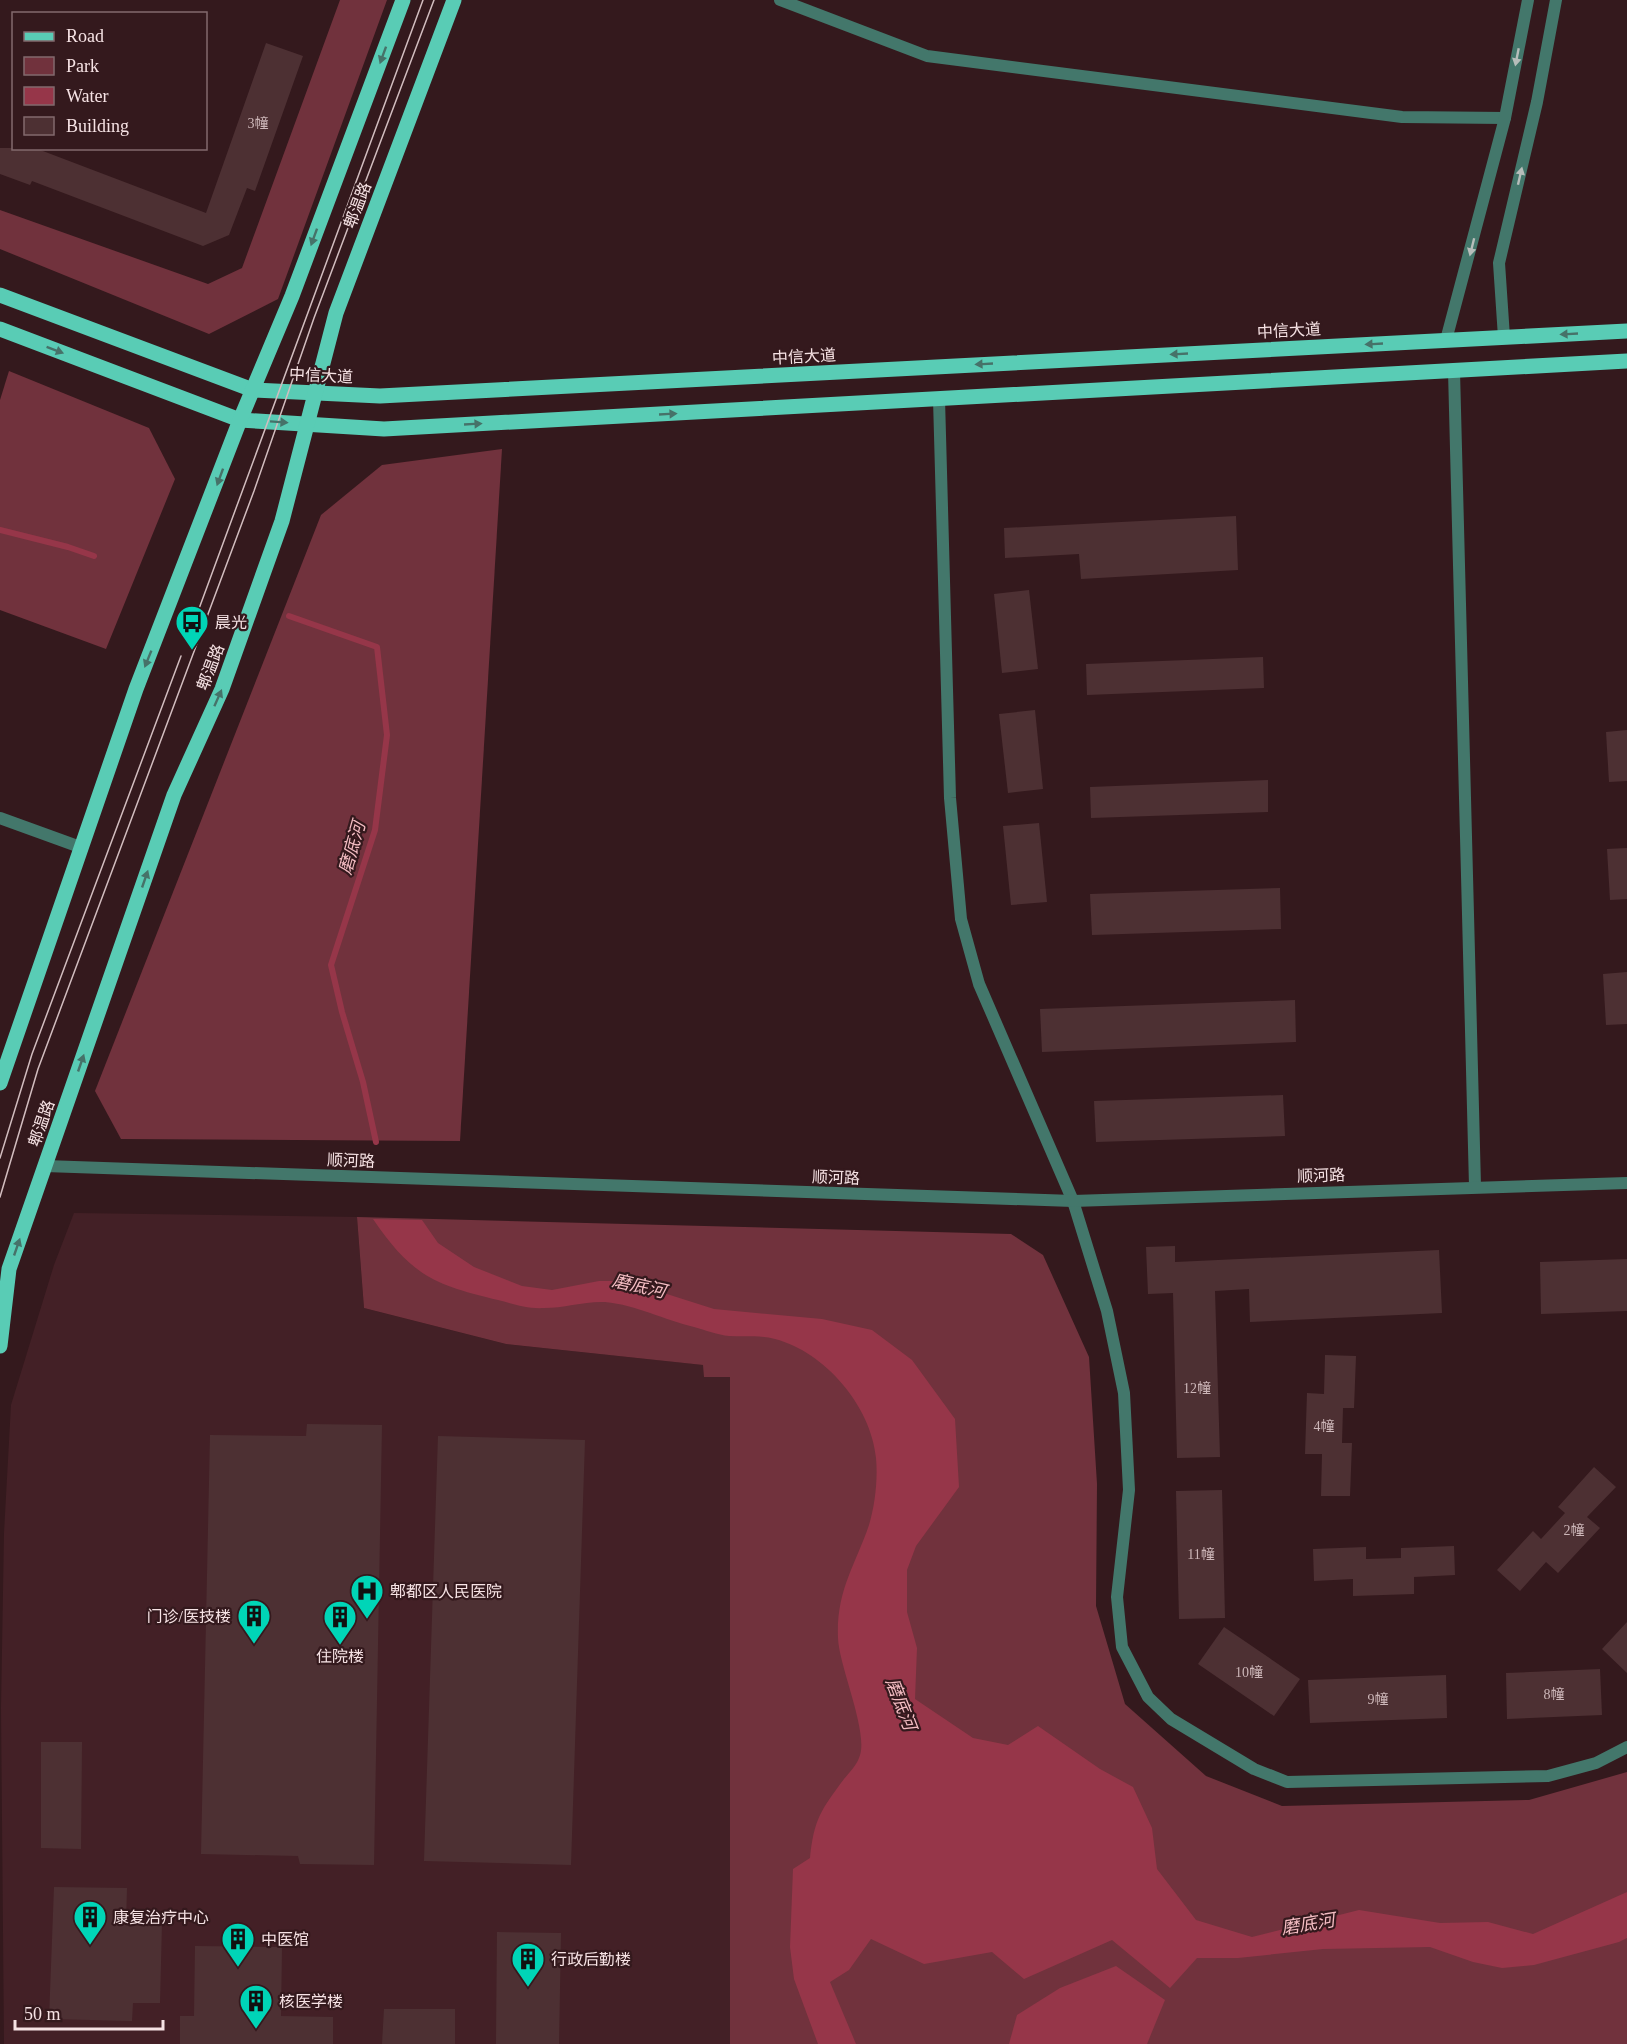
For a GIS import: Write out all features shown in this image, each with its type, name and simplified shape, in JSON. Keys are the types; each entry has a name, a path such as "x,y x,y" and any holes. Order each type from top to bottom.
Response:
{"main road":[{"name":"郫温路","path":"0,1083 136,688 218,482 240,420 292,296 403,0"},
{"name":"郫温路","path":"0,1346 9,1269 174,795 222,689 278,532 336,313 454,0"},
{"name":"中信大道","path":"0,295 253,390 380,396 1627,331"},
{"path":"0,329 240,420 384,429 1627,361"}],"street":[{"path":"780,0 927,56 1402,117 1505,118"},
{"path":"1446,340 1505,118 1528,0"},
{"path":"1504,337 1499,263 1537,102 1556,0"},
{"path":"1454,371 1475,1186"},
{"path":"939,399 951,798 961,919 979,984 1073,1201 1107,1311 1124,1393 1129,1490 1117,1597 1122,1647 1148,1697 1171,1719 1254,1769 1287,1782 1548,1776 1596,1763 1627,1747"},
{"path":"0,818 80,847"},
{"name":"顺河路","path":"45,1166 1073,1201 1475,1186 1627,1183"}],"shaded area":[{"name":"郫都区人民医院","path":"74,1213 357,1217 364,1308 506,1344 704,1365 704,1377 730,1377 730,2044 4,2044 1,1708 4,1533 11,1405 54,1265"}],"green space":[{"path":"340,0 387,0 278,299 209,334 0,249 0,210 208,284 242,268"},
{"path":"9,371 149,428 175,479 106,649 0,610 0,400"},
{"path":"502,449 460,1141 121,1139 95,1091 321,515 382,465"},
{"path":"357,1217 1011,1234 1043,1255 1089,1357 1097,1484 1096,1606 1125,1704 1206,1776 1282,1806 1529,1800 1627,1772 1627,2044 730,2044 730,1377 704,1377 703,1365 506,1344 364,1308"}],"water":[{"path":"373,1219 422,1220 438,1243 474,1267 522,1286 552,1290 599,1281 626,1281 714,1309 822,1319 872,1330 912,1360 955,1419 959,1487 916,1546 907,1570 907,1612 917,1648 915,1699 973,1738 1008,1745 1038,1726 1100,1769 1133,1787 1152,1828 1157,1869 1196,1920 1252,1937 1359,1910 1440,1923 1488,1922 1533,1934 1627,1892 1627,1938 1534,1965 1502,1968 1473,1962 1430,1947 1323,1949 1238,1958 1197,1958 1170,1988 1112,1940 1024,1979 992,1952 924,1964 871,1939 849,1970 830,1982 856,2044 818,2044 794,1979 790,1947 793,1869 810,1858 816,1824 830,1799 856,1764 861,1747 857,1718 840,1651 838,1621 843,1592 869,1525 874,1501 876,1458 865,1419 855,1401 828,1369 793,1346 769,1338 720,1335 639,1309 605,1302 532,1308 476,1295 440,1283 412,1265"},
{"path":"1116,1966 1165,2000 1147,2044 1009,2044 1017,2015 1060,1988"}],"building":[{"path":"266,43 303,56 255,191 247,188 229,235 203,246 32,181 30,185 0,174 0,148 40,150 206,213"},
{"path":"1236,516 1238,570 1081,579 1079,554 1005,558 1004,528"},
{"path":"1029,590 1038,669 1002,673 994,594"},
{"path":"1263,657 1264,688 1087,695 1086,664"},
{"path":"1035,710 1043,789 1008,793 999,714"},
{"path":"1627,730 1627,781 1609,782 1606,732"},
{"path":"1268,780 1268,812 1091,818 1090,787"},
{"path":"1039,823 1047,902 1011,905 1003,826"},
{"path":"1627,848 1627,899 1610,900 1607,849"},
{"path":"1280,888 1281,929 1092,935 1090,894"},
{"path":"1627,972 1627,1024 1606,1025 1603,974"},
{"path":"1295,1000 1296,1042 1042,1052 1040,1009"},
{"path":"1283,1095 1285,1136 1096,1142 1094,1101"},
{"path":"1175,1246 1175,1262 1439,1250 1442,1313 1250,1322 1249,1289 1215,1291 1220,1457 1177,1458 1173,1293 1148,1294 1146,1247"},
{"path":"1627,1259 1627,1311 1541,1314 1540,1262"},
{"path":"1325,1355 1356,1356 1354,1408 1343,1408 1342,1443 1352,1443 1350,1496 1321,1496 1322,1454 1305,1454 1307,1393 1324,1394"},
{"path":"307,1424 382,1425 374,1865 300,1864 298,1856 201,1854 210,1435 306,1436"},
{"path":"438,1436 585,1440 571,1865 424,1861"},
{"path":"1594,1467 1616,1487 1587,1517 1600,1528 1558,1573 1546,1562 1520,1591 1497,1570 1533,1531 1541,1539 1565,1513 1558,1507"},
{"path":"1222,1490 1225,1618 1179,1619 1176,1491"},
{"path":"1454,1546 1455,1575 1414,1577 1414,1594 1353,1596 1353,1579 1314,1581 1313,1549 1366,1547 1366,1559 1401,1558 1401,1548"},
{"path":"1627,1622 1627,1673 1602,1649"},
{"path":"1224,1627 1300,1679 1274,1716 1198,1664"},
{"path":"1600,1669 1602,1715 1507,1719 1506,1673"},
{"path":"1446,1675 1447,1718 1310,1723 1308,1680"},
{"path":"41,1742 82,1742 81,1849 41,1848"},
{"name":"康复治疗中心","path":"54,1887 127,1888 126,1923 162,1923 160,2003 133,2003 132,2021 49,2019"},
{"name":"行政后勤楼","path":"497,1932 561,1933 559,2044 496,2044"},
{"path":"195,1946 282,1947 281,2016 333,2017 333,2044 180,2044 180,2016 194,2016"},
{"path":"384,2009 455,2009 455,2044 382,2044"}],"waterway":[{"name":"磨底河","path":"0,530 94,556"},
{"name":"磨底河","path":"289,616 377,647 387,735 375,830 331,965 363,1082 376,1142"}],"tram line":[{"path":"193,625 423,0"},
{"path":"0,1197 38,1069 254,491 314,318 434,0"},
{"path":"0,1158 32,1054 181,656"}],"place":[{"name":"晨光","path":"192,651"},
{"name":"郫都区人民医院","path":"367,1620"},
{"name":"门诊/医技楼","path":"254,1645"},
{"name":"住院楼","path":"340,1646"},
{"name":"康复治疗中心","path":"90,1946"},
{"name":"中医馆","path":"238,1968"},
{"name":"行政后勤楼","path":"528,1988"},
{"name":"核医学楼","path":"256,2030"}]}
